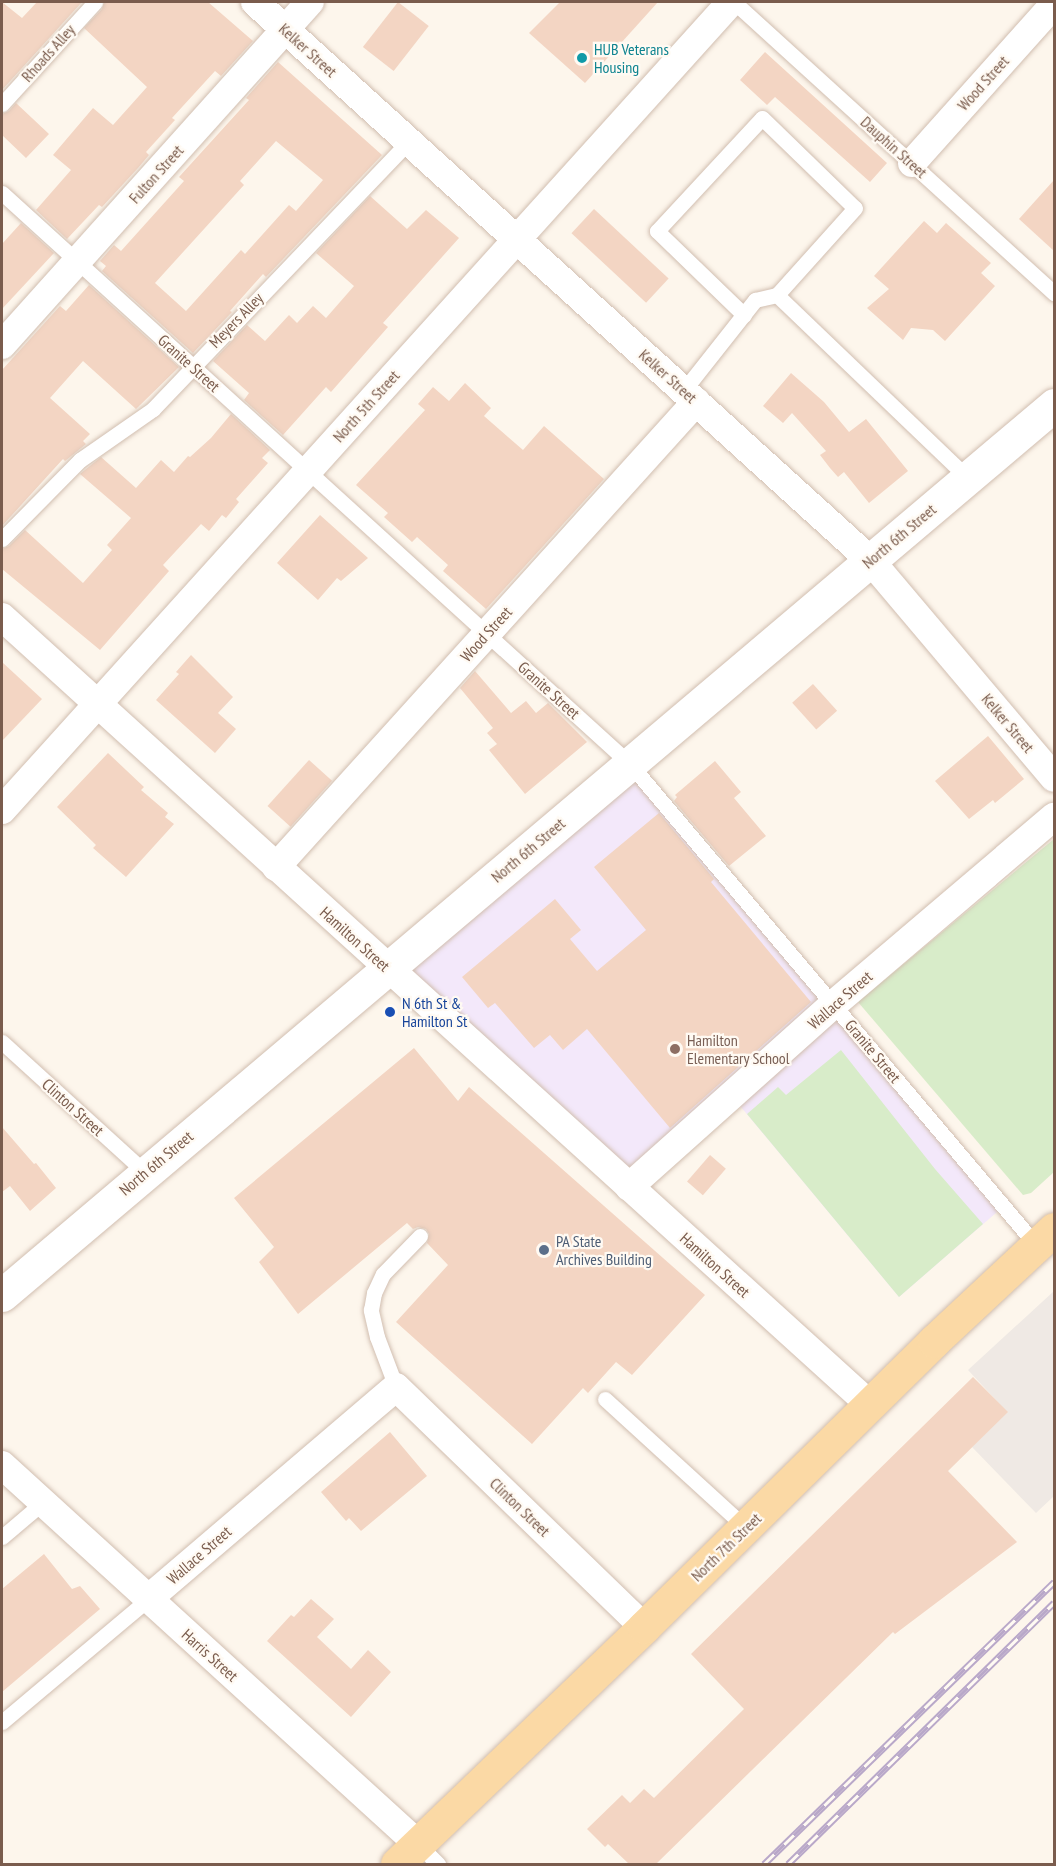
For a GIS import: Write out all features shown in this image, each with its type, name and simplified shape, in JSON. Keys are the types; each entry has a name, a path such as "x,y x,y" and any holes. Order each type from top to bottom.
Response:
{"main road":[{"name":"North 6th Street","path":"2,1295 1054,405"},
{"name":"North 7th Street","path":"418,1858 644,1627 1045,1237"}],"street":[{"name":"Kelker Street","path":"255,2 870,560 1054,778"},
{"name":"Fulton Street","path":"2,345 310,2"},
{"name":"North 5th Street","path":"2,810 733,2"},
{"name":"Wood Street","path":"912,163 1054,4"},
{"name":"Wood Street","path":"276,867 486,634 690,396"},
{"name":"Hamilton Street","path":"2,617 870,1405"},
{"name":"Wallace Street","path":"629,1187 834,1004 1054,817"},
{"name":"Wallace Street","path":"148,1599 396,1387"},
{"name":"Clinton Street","path":"396,1387 644,1627"},
{"name":"Harris Street","path":"2,1466 148,1599 418,1858"}],"lane":[{"name":"Rhoads Alley","path":"2,104 95,2"},
{"name":"Dauphin Street","path":"733,2 1054,293"},
{"path":"690,396 755,300 777,295 855,208 762,118 657,231 744,315"},
{"name":"Meyers Alley","path":"2,539 80,459 153,409 410,141"},
{"name":"Granite Street","path":"2,193 630,764 834,1004 1045,1237"},
{"path":"777,295 968,478"},
{"name":"Clinton Street","path":"2,1042 145,1172"},
{"path":"396,1387 377,1337 371,1310 374,1293 383,1274 420,1236"},
{"path":"605,1399 745,1527"},
{"path":"2,1537 42,1503"},
{"name":"Wallace Street","path":"2,1722 148,1599"}],"shaded area":[{"name":"Hamilton Elementary School","path":"630,764 1004,1206 899,1297 731,1095 629,1187 388,968"},
{"path":"1054,1291 1054,1496 1036,1513 972,1447 1007,1412 968,1370"}],"green space":[{"path":"1054,839 1054,1172 1031,1193 1023,1195 858,1002"},
{"path":"841,1050 935,1169 983,1224 899,1297 747,1114 778,1087 786,1095"}],"building":[{"path":"2,2 22,18 37,2 82,2 2,90"},
{"path":"104,2 208,2 253,41 221,76 215,71 172,118 175,120 146,152 149,155 138,168 102,207 99,205 67,239 36,210 71,170 53,155 93,108 113,125 147,87 84,28 102,9"},
{"path":"398,2 429,26 394,71 363,47"},
{"name":"HUB Veterans Housing","path":"560,2 658,2 585,83 529,33"},
{"path":"765,52 887,163 870,182 775,97 767,105 740,80"},
{"path":"278,62 382,155 266,277 263,274 230,311 232,312 193,353 102,271 106,266 100,261 114,245 121,251 184,181 179,177 249,100 246,98","holes":["276,141 323,180 296,211 289,205 245,254 241,250 186,311 155,283 244,185 240,181"]},
{"path":"16,103 49,134 26,158 2,135 2,114 9,111"},
{"path":"1054,180 1054,251 1019,219"},
{"path":"370,196 407,229 426,210 459,238 383,323 388,327 331,392 326,387 283,435 244,400 249,393 213,361 247,325 265,341 289,315 297,323 313,306 326,318 354,286 316,253"},
{"path":"594,209 669,279 646,303 571,233"},
{"path":"924,221 937,233 946,223 991,263 981,273 995,286 945,341 933,330 911,328 903,340 867,308 889,289 874,276"},
{"path":"21,223 54,253 2,309 2,244"},
{"path":"89,285 179,367 136,409 83,361 50,398 90,434 83,441 86,444 65,461 63,459 2,526 2,370 60,306 66,311"},
{"path":"791,373 824,402 849,432 866,419 908,471 869,503 844,472 838,477 830,468 820,455 826,451 792,413 783,423 763,406"},
{"path":"465,383 491,408 484,416 523,450 544,426 604,479 486,609 443,571 448,565 417,537 412,542 384,517 388,513 356,485 425,410 418,404 433,387 449,401"},
{"path":"231,414 270,450 262,458 268,463 236,499 239,502 226,518 222,515 209,531 201,524 163,565 169,571 100,650 2,569 2,549 9,546 25,530 83,583 112,550 107,545 131,518 80,474 101,457 136,488 161,460 174,472 188,456 190,457 211,438"},
{"path":"320,515 368,558 341,581 337,578 318,600 277,563"},
{"path":"191,655 233,697 218,713 236,729 215,753 156,700 179,674 176,672"},
{"path":"2,662 42,699 2,741"},
{"path":"475,671 511,713 526,701 536,713 548,703 587,742 525,794 489,750 497,744 487,733 493,728 460,688"},
{"path":"813,684 837,711 816,729 792,703"},
{"path":"988,736 1024,779 995,803 993,800 969,819 935,781"},
{"path":"108,753 144,787 141,790 168,813 165,817 174,824 126,877 93,848 96,845 57,807"},
{"path":"309,760 332,781 291,827 268,806"},
{"path":"715,761 741,792 734,798 766,836 729,866 674,801 677,797 675,795"},
{"path":"659,813 714,879 711,882 811,1002 670,1128 587,1029 563,1050 550,1035 534,1048 495,1003 488,1008 462,977 555,899 581,930 570,939 597,971 646,930 594,867"},
{"name":"PA State Archives Building","path":"414,1048 458,1101 469,1087 705,1295 632,1375 616,1362 588,1393 583,1388 532,1444 396,1322 448,1265 427,1243 429,1234 426,1229 418,1227 413,1229 407,1223 298,1314 259,1262 274,1247 234,1198"},
{"path":"2,1127 56,1188 30,1211 10,1186 2,1192"},
{"path":"710,1155 726,1169 703,1195 687,1181"},
{"path":"973,1377 1008,1412 948,1471 1017,1542 895,1634 893,1632 656,1864 629,1864 608,1844 605,1847 587,1829 622,1795 630,1803 644,1789 654,1798 744,1709 691,1654"},
{"path":"390,1432 427,1476 361,1531 349,1518 346,1521 321,1492"},
{"path":"44,1554 72,1589 80,1586 100,1609 2,1692 2,1589"},
{"path":"311,1599 334,1619 317,1637 351,1669 368,1650 391,1672 351,1717 267,1641 291,1615 294,1617"}],"railway":[{"path":"764,1864 1054,1582"},
{"path":"788,1864 1054,1603"}],"place":[{"name":"HUB Veterans Housing","path":"582,58"},
{"name":"N 6th St & Hamilton St","path":"390,1012"},
{"name":"Hamilton Elementary School","path":"675,1049"},
{"name":"PA State Archives Building","path":"544,1250"}]}
